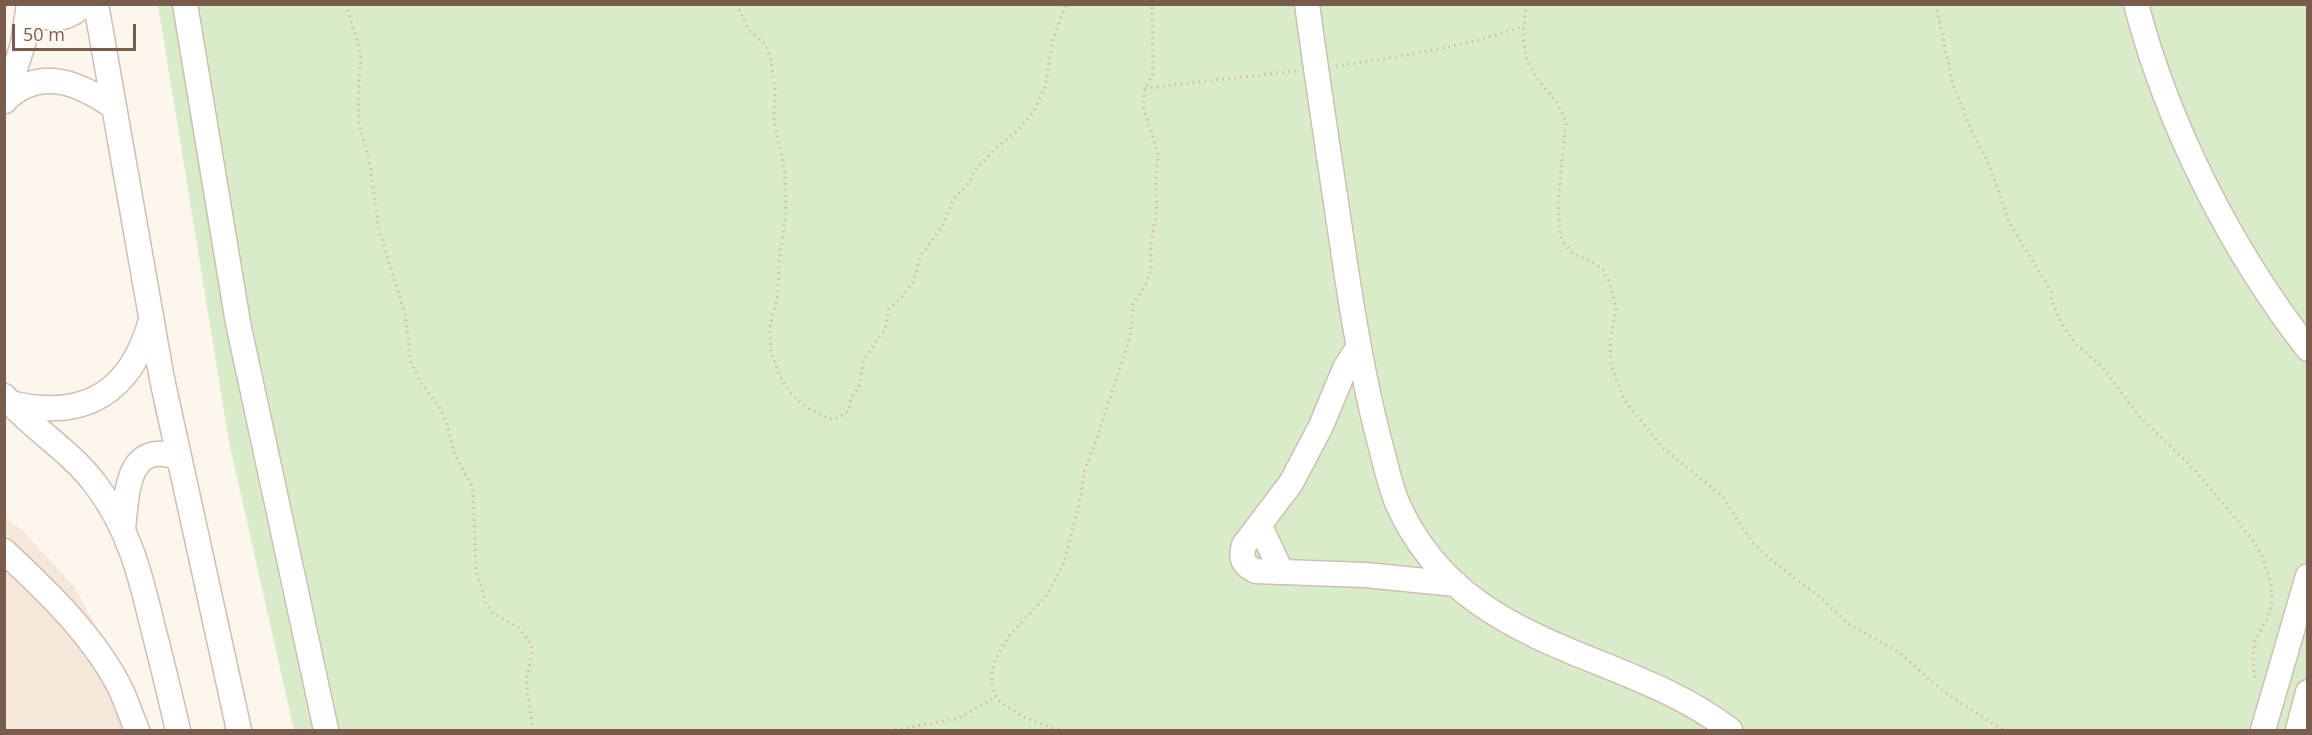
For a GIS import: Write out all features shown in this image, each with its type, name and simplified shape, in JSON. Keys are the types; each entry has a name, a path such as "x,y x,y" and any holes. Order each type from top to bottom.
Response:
{"street":[{"path":"5,101 23,44 29,6 44,17 59,18 73,13 84,4"},
{"path":"96,4 179,458 239,730"},
{"path":"185,4 238,323 326,730"},
{"path":"1307,4 1358,348 1376,430 1396,501 1413,532 1430,559 1456,584 1505,620 1677,695 1730,730"},
{"path":"2136,4 2166,94 2207,186 2259,282 2307,349"},
{"path":"5,101 13,93 30,83 51,80 75,86 114,107"},
{"path":"7,399 38,408 60,408 81,404 107,394 134,363 142,348 152,318"},
{"path":"1358,348 1345,368 1307,454 1291,483 1260,526 1281,571 1456,584"},
{"path":"7,399 80,465 97,486 123,529 141,575 178,730"},
{"path":"123,529 128,482 138,463 158,454 179,458"},
{"path":"4,551 39,583 90,642 121,691 137,730"},
{"path":"2263,730 2307,576"},
{"path":"2298,730 2307,692"}],"path":[{"path":"346,4 361,55 359,123 370,164 379,230 405,315 411,362 421,383 441,409 453,451 473,489 476,570 486,604 493,614 519,628 531,644 532,654 526,680 533,730"},
{"path":"736,4 749,30 766,45 774,76 774,121 785,172 786,214 779,264 778,296 770,324 771,350 779,375 791,394 806,407 830,418 839,418 848,411 852,396 859,387 864,360 882,336 889,309 913,282 921,255 944,224 953,200 993,151 1019,129 1034,111 1045,87 1053,39 1066,4"},
{"path":"1059,730 1023,717 996,697 992,687 992,673 1001,647 1047,594 1064,563 1078,509 1084,469 1098,435 1130,338 1133,304 1146,284 1151,270 1151,244 1157,209 1155,197 1158,154 1143,106 1145,88 1153,74 1152,4"},
{"path":"1526,4 1523,37 1527,61 1536,77 1557,103 1566,122 1558,203 1560,234 1572,253 1594,263 1603,270 1610,283 1616,309 1610,341 1611,365 1624,400 1663,447 1723,497 1752,542 1771,560 1821,598 1847,623 1900,654 1944,692 2002,730"},
{"path":"1936,4 1952,82 1973,134 1988,161 2009,222 2051,291 2052,301 2067,332 2103,368 2139,416 2195,470 2249,535 2261,554 2271,584 2272,602 2253,649 2256,690"},
{"path":"895,730 959,718 996,697"}],"shaded area":[{"path":"4,516 23,531 74,586 114,660 145,730 5,730"}],"green space":[{"path":"158,5 2307,5 2307,730 294,730 229,442"}]}
